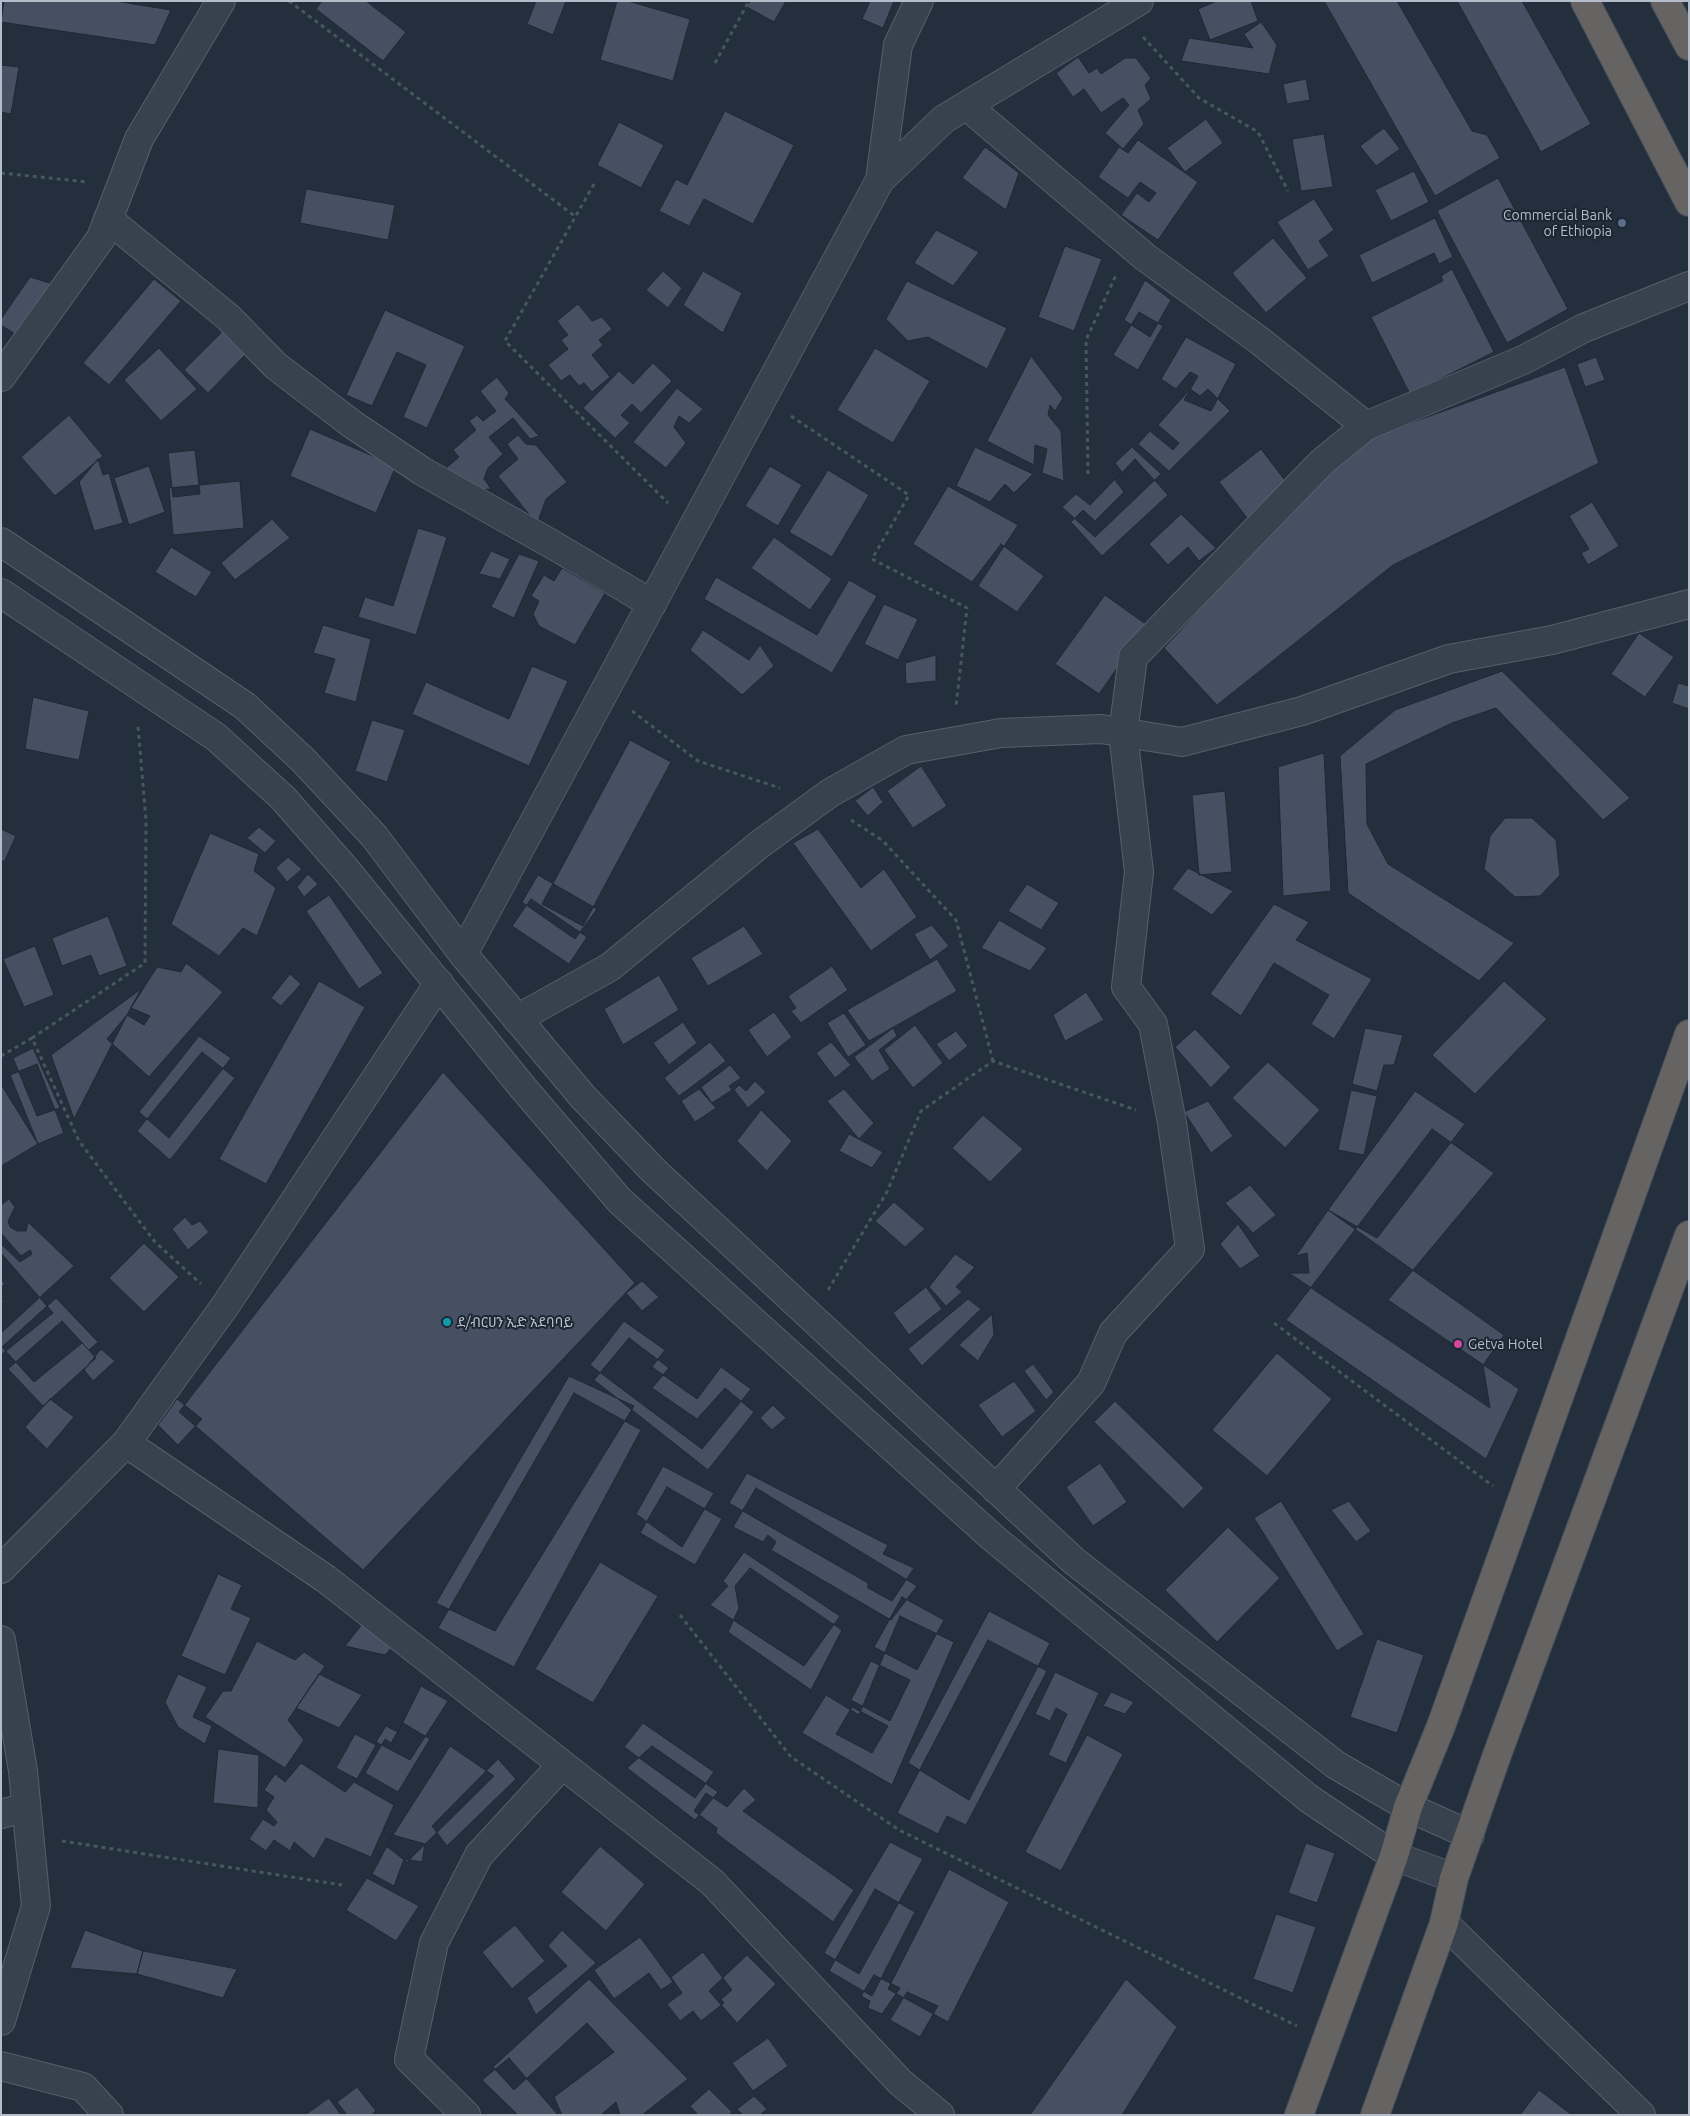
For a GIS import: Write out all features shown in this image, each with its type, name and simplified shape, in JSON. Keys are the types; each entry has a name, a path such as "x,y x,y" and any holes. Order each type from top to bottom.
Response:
{"highway":[{"path":"1585,1 1689,202"},
{"path":"1666,1 1689,46"},
{"path":"1299,2115 1394,1856 1408,1807 1440,1726 1520,1506 1689,1034"},
{"path":"1375,2115 1444,1923 1454,1878 1689,1235"}],"street":[{"path":"1,377 102,238 138,139 221,1"},
{"path":"880,180 898,45 919,1"},
{"path":"463,954 880,180 944,119 1130,7"},
{"path":"967,106 1130,245 1260,341 1366,426"},
{"path":"108,219 228,317 276,366 352,424 422,471 555,546 652,604"},
{"path":"996,1489 1091,1384 1113,1333 1190,1249 1172,1123 1153,1024 1126,987 1138,872 1123,733 1133,657 1322,462 1366,426 1523,360 1584,328 1689,286"},
{"path":"1,542 245,706 303,760 374,836 463,954 583,1097 654,1171 1074,1561 1336,1765 1408,1807 1470,1835"},
{"path":"1,594 216,737 282,798 439,984 524,1089 620,1200 992,1537 1308,1798 1394,1856 1454,1878"},
{"path":"517,1018 610,967 760,844 820,801 906,750 1001,733 1101,730 1182,742 1302,712 1449,659 1552,640 1689,604"},
{"path":"1,1569 126,1443 225,1306 439,984"},
{"path":"126,1443 326,1579 712,1882 900,2082 940,2115"},
{"path":"1,1640 23,1771 14,1810 29,1836 36,1906 1,2021"},
{"path":"466,2115 409,2059 434,1943 479,1856 562,1765"},
{"path":"1444,1923 1640,2115"},
{"path":"1,2066 83,2087 109,2115"}],"path":[{"path":"289,1 576,217"},
{"path":"715,63 749,1"},
{"path":"1130,7 1199,98 1258,132 1288,191"},
{"path":"1,173 121,186"},
{"path":"594,184 505,341 693,528"},
{"path":"1088,474 1086,340 1130,245"},
{"path":"763,398 909,494 872,559 967,608 952,742"},
{"path":"1,1056 32,1038 145,963 146,820 135,683"},
{"path":"605,692 698,761 820,801 883,841 956,920 993,1061"},
{"path":"32,1038 79,1141 155,1242 225,1306"},
{"path":"993,1061 1172,1123"},
{"path":"811,1318 887,1192 921,1111 993,1061"},
{"path":"1274,1323 1520,1506"},
{"path":"680,1615 790,1757 899,1830 1327,2041"},
{"path":"29,1836 342,1885"}],"building":[{"path":"4,1 115,1 171,10 155,45 1,22"},
{"path":"322,1 366,1 406,32 383,61 316,9"},
{"path":"536,1 566,1 553,35 527,24"},
{"path":"617,1 628,1 690,19 673,81 600,60"},
{"path":"750,1 786,1 774,22 747,7"},
{"path":"870,1 894,1 883,28 862,19"},
{"path":"1217,1 1251,1 1258,21 1210,40 1198,9"},
{"path":"1324,1 1397,1 1472,131 1487,135 1500,158 1435,196"},
{"path":"1457,1 1522,1 1591,124 1541,152"},
{"path":"1261,22 1277,45 1269,74 1181,61 1189,38 1253,48 1244,34"},
{"path":"1078,57 1089,73 1097,68 1101,74 1125,58 1136,58 1151,78 1145,85 1151,99 1138,110 1144,124 1123,149 1105,133 1129,105 1123,98 1101,113 1084,89 1073,97 1056,73"},
{"path":"1,65 19,67 11,114 1,112"},
{"path":"1306,79 1310,100 1287,104 1283,84"},
{"path":"725,111 794,145 753,224 704,199 689,226 659,211 676,179 687,185"},
{"path":"1206,119 1223,143 1185,172 1167,148"},
{"path":"619,122 664,145 641,188 597,165"},
{"path":"1384,128 1400,149 1376,166 1360,146"},
{"path":"1324,134 1333,187 1301,191 1292,139"},
{"path":"1138,140 1198,182 1158,240 1121,215 1137,193 1149,202 1156,193 1140,182 1128,198 1098,177 1119,147 1128,153"},
{"path":"985,147 1019,173 1006,210 962,178"},
{"path":"1414,171 1429,202 1391,221 1375,190"},
{"path":"1498,178 1568,309 1507,343 1437,211"},
{"path":"306,189 395,205 388,240 300,223"},
{"path":"1314,199 1334,230 1319,241 1329,256 1308,270 1277,222"},
{"path":"1435,218 1453,257 1439,264 1434,253 1372,283 1359,255"},
{"path":"936,230 979,252 953,286 914,263"},
{"path":"1273,238 1307,278 1266,313 1232,273"},
{"path":"1065,246 1102,259 1074,331 1038,317"},
{"path":"1452,269 1494,352 1410,394 1371,317 1443,281 1441,276"},
{"path":"663,271 682,288 668,308 646,290"},
{"path":"703,271 742,293 723,333 683,305"},
{"path":"30,277 53,284 18,336 1,325 1,319"},
{"path":"154,279 181,301 109,385 83,363"},
{"path":"1145,280 1171,300 1150,337 1124,320"},
{"path":"907,281 1007,328 987,369 928,337 908,341 886,319"},
{"path":"578,304 592,321 602,317 612,329 599,340 603,345 592,355 610,377 592,392 584,383 579,386 570,375 561,381 548,365 568,349 561,340 568,335 557,321"},
{"path":"385,310 465,346 427,428 403,417 426,365 397,352 372,406 346,395"},
{"path":"1139,312 1163,326 1138,370 1113,355"},
{"path":"223,331 246,354 208,393 184,370"},
{"path":"1186,337 1236,364 1211,411 1184,400 1198,376 1190,372 1176,389 1161,379"},
{"path":"159,348 197,389 161,421 124,380"},
{"path":"875,348 930,381 893,443 837,410"},
{"path":"1031,356 1063,398 1055,411 1050,405 1048,415 1061,431 1064,481 1042,473 1047,449 1035,445 1034,465 987,441"},
{"path":"1596,357 1605,380 1585,387 1577,364"},
{"path":"653,363 672,381 641,413 632,404 621,415 630,423 615,438 583,408 619,371 633,384"},
{"path":"1565,367 1599,463 1393,565 1217,705 1164,648 1325,473 1372,437"},
{"path":"497,377 509,393 505,399 539,436 530,439 513,418 489,437 503,454 488,468 484,479 491,489 463,491 445,469 459,457 453,450 476,430 469,421 477,415 483,421 496,411 480,391"},
{"path":"677,388 703,409 689,423 679,416 674,427 686,443 666,468 633,442"},
{"path":"1190,389 1200,396 1208,389 1230,411 1169,471 1138,444 1150,431 1173,450 1179,443 1158,425"},
{"path":"69,415 103,456 55,496 21,457"},
{"path":"310,429 396,466 376,513 290,476"},
{"path":"518,435 526,444 536,445 567,482 546,499 537,524 498,476 518,459 507,444"},
{"path":"975,447 1033,474 1014,493 1005,484 990,502 956,486"},
{"path":"1132,447 1161,474 1095,537 1062,507 1076,494 1090,505 1122,472 1115,463"},
{"path":"1261,449 1290,487 1248,519 1219,482"},
{"path":"195,450 200,494 173,497 168,453"},
{"path":"98,459 103,475 109,473 123,523 94,531 79,482"},
{"path":"1135,459 1168,495 1102,556 1071,522 1083,510 1095,521 1124,492 1115,480"},
{"path":"149,466 165,512 129,525 114,478"},
{"path":"770,466 802,485 778,526 745,506"},
{"path":"828,470 869,495 832,557 789,532"},
{"path":"240,481 244,528 173,535 169,488"},
{"path":"948,486 1018,525 978,586 913,544"},
{"path":"1592,502 1619,546 1588,565 1581,553 1589,549 1569,516"},
{"path":"1181,514 1216,548 1199,561 1188,547 1168,565 1149,544"},
{"path":"272,519 290,538 235,580 221,563"},
{"path":"418,528 447,537 416,635 358,617 365,597 393,606"},
{"path":"774,537 832,579 810,610 751,568"},
{"path":"1001,544 1044,576 1017,612 972,582"},
{"path":"171,547 212,572 196,597 155,572"},
{"path":"491,551 510,559 500,579 479,574"},
{"path":"519,554 539,561 514,618 491,607"},
{"path":"562,568 605,593 575,645 539,626 533,614 539,601 531,596 544,575 554,581"},
{"path":"716,577 817,635 849,580 877,596 832,673 704,599"},
{"path":"1105,595 1147,625 1099,694 1055,664"},
{"path":"884,604 918,619 898,660 864,644"},
{"path":"323,625 371,639 356,702 324,693 335,659 313,653"},
{"path":"703,630 749,660 760,645 774,666 742,695 690,650"},
{"path":"1639,633 1674,657 1645,697 1611,674"},
{"path":"936,655 936,681 906,684 905,663"},
{"path":"532,666 568,681 529,766 412,714 426,682 509,719"},
{"path":"1502,671 1630,798 1603,820 1496,708 1452,723 1366,764 1367,824 1388,864 1514,943 1479,981 1348,893 1340,756 1395,710"},
{"path":"1678,683 1689,686 1689,709 1672,703"},
{"path":"33,697 89,711 79,760 25,749"},
{"path":"372,720 405,730 387,782 355,771"},
{"path":"630,740 671,762 583,926 542,904"},
{"path":"1324,753 1331,891 1283,896 1278,767"},
{"path":"921,766 947,806 913,828 887,791"},
{"path":"873,787 883,802 868,816 855,801"},
{"path":"1225,791 1232,872 1199,875 1192,795"},
{"path":"1505,818 1532,818 1556,840 1560,875 1540,896 1515,897 1484,869 1490,836"},
{"path":"259,827 276,841 265,853 247,838"},
{"path":"1,829 16,836 4,862 1,860"},
{"path":"818,829 861,888 884,869 917,917 871,951 793,843"},
{"path":"210,833 259,854 254,871 276,888 257,936 243,928 219,956 171,924"},
{"path":"288,857 302,869 287,882 276,868"},
{"path":"1188,868 1233,891 1212,915 1172,889"},
{"path":"308,874 318,884 304,897 297,887"},
{"path":"538,875 597,909 575,939 522,902"},
{"path":"1027,884 1059,903 1041,930 1008,911"},
{"path":"329,895 383,973 359,989 306,911"},
{"path":"531,899 587,937 569,964 512,926"},
{"path":"1274,904 1309,922 1296,940 1372,979 1334,1039 1311,1024 1329,995 1274,963 1241,1016 1210,994"},
{"path":"108,916 127,966 99,976 91,955 62,966 52,938"},
{"path":"999,920 1047,948 1030,971 981,948"},
{"path":"932,925 949,946 930,960 914,934"},
{"path":"744,926 763,954 708,986 691,958"},
{"path":"35,946 54,995 24,1007 3,959"},
{"path":"937,959 957,991 869,1041 847,1010"},
{"path":"186,963 223,992 149,1077 107,1039 127,1015 144,1025 150,1016 131,1008 157,967 181,972"},
{"path":"832,966 848,990 801,1023 791,1011 796,1008 788,996"},
{"path":"290,974 301,984 281,1006 271,998"},
{"path":"659,975 679,1010 623,1045 604,1009"},
{"path":"319,981 365,1007 266,1184 219,1159"},
{"path":"1504,981 1547,1019 1475,1094 1432,1055"},
{"path":"141,989 127,1015 74,1119 51,1055"},
{"path":"1086,992 1104,1020 1065,1041 1053,1015"},
{"path":"774,1012 792,1037 767,1057 748,1030"},
{"path":"844,1013 866,1045 848,1057 827,1023"},
{"path":"683,1022 697,1043 669,1065 653,1043"},
{"path":"915,1025 943,1063 913,1088 884,1050"},
{"path":"893,1028 897,1036 879,1050 890,1069 872,1081 854,1057"},
{"path":"1365,1028 1403,1035 1394,1065 1384,1065 1377,1091 1352,1084"},
{"path":"1195,1029 1231,1067 1211,1088 1175,1047"},
{"path":"956,1031 968,1046 949,1061 936,1044"},
{"path":"199,1036 231,1058 169,1138 139,1112"},
{"path":"710,1042 726,1061 679,1096 664,1078"},
{"path":"831,1042 851,1065 835,1078 816,1053"},
{"path":"33,1048 60,1108 37,1116 13,1058"},
{"path":"202,1052 235,1078 170,1160 137,1131"},
{"path":"1268,1062 1320,1110 1285,1148 1232,1098"},
{"path":"37,1064 64,1133 38,1144 10,1075"},
{"path":"730,1065 741,1078 729,1086 732,1090 712,1103 701,1087"},
{"path":"443,1072 635,1283 363,1570 179,1412"},
{"path":"755,1081 766,1092 748,1108 734,1090 739,1085 746,1091"},
{"path":"1,1087 38,1144 1,1166"},
{"path":"699,1089 716,1108 695,1122 681,1101"},
{"path":"844,1089 874,1123 859,1139 827,1101"},
{"path":"1351,1090 1377,1096 1364,1155 1338,1150"},
{"path":"1415,1091 1465,1124 1377,1238 1328,1210"},
{"path":"1208,1101 1233,1136 1211,1153 1184,1112"},
{"path":"761,1110 792,1141 767,1171 737,1141"},
{"path":"983,1115 1023,1149 990,1182 952,1148"},
{"path":"1432,1129 1494,1173 1388,1300 1519,1389 1486,1459 1286,1320"},
{"path":"849,1134 883,1152 872,1168 839,1151"},
{"path":"1250,1185 1276,1215 1253,1233 1225,1203"},
{"path":"9,1199 15,1207 8,1221 10,1227 17,1231 26,1231 28,1222 74,1266 1,1333 1,1287 5,1284 1,1279 1,1244 20,1262 32,1254 30,1250 21,1256 1,1233 1,1205"},
{"path":"894,1202 925,1229 905,1247 875,1221"},
{"path":"1328,1210 1504,1335 1483,1365 1490,1408 1289,1273 1309,1273 1307,1253 1296,1256"},
{"path":"185,1217 192,1225 200,1221 209,1232 188,1250 172,1229"},
{"path":"1238,1224 1260,1256 1240,1269 1220,1244"},
{"path":"144,1243 179,1277 144,1312 109,1278"},
{"path":"1,1253 53,1313 1,1355 1,1304 4,1302 1,1298"},
{"path":"955,1254 975,1267 956,1287 962,1292 946,1306 929,1287"},
{"path":"642,1281 659,1297 642,1311 626,1293"},
{"path":"926,1287 942,1309 909,1335 893,1313"},
{"path":"56,1298 98,1342 89,1350 82,1343 34,1382 2,1347"},
{"path":"968,1299 981,1309 922,1366 908,1349"},
{"path":"992,1314 994,1335 978,1361 959,1345"},
{"path":"62,1321 96,1358 43,1406 8,1369"},
{"path":"624,1321 665,1350 652,1367 697,1399 721,1367 751,1389 702,1449 590,1365"},
{"path":"629,1338 669,1368 652,1388 697,1419 725,1388 754,1412 708,1470 594,1380"},
{"path":"101,1349 115,1361 93,1381 84,1370"},
{"path":"1277,1353 1332,1399 1267,1476 1212,1430"},
{"path":"1033,1364 1054,1392 1046,1400 1024,1371"},
{"path":"569,1376 634,1406 495,1631 436,1603"},
{"path":"1014,1381 1036,1411 1002,1437 978,1405"},
{"path":"574,1393 641,1430 514,1667 438,1628"},
{"path":"50,1399 74,1417 47,1449 25,1427"},
{"path":"177,1399 202,1419 178,1445 158,1425"},
{"path":"1115,1401 1204,1488 1183,1509 1094,1422"},
{"path":"773,1405 786,1418 772,1430 760,1418"},
{"path":"1100,1463 1127,1502 1093,1526 1066,1487"},
{"path":"663,1466 714,1493 682,1547 636,1514"},
{"path":"747,1473 888,1545 883,1554 914,1568 892,1601 868,1588 868,1583 729,1503"},
{"path":"667,1487 722,1519 695,1565 640,1533"},
{"path":"756,1488 917,1586 891,1620 771,1550 776,1542 768,1535 763,1542 733,1527"},
{"path":"1281,1501 1364,1634 1337,1651 1254,1518"},
{"path":"1349,1501 1371,1531 1356,1542 1331,1510"},
{"path":"1228,1527 1280,1578 1217,1642 1165,1590"},
{"path":"744,1552 840,1616 804,1666 710,1605 728,1586 723,1581"},
{"path":"600,1562 658,1596 593,1703 535,1669"},
{"path":"750,1568 842,1630 811,1690 728,1632 739,1608 735,1586"},
{"path":"218,1574 242,1585 231,1609 251,1618 225,1675 181,1656"},
{"path":"902,1597 944,1620 917,1670 874,1647"},
{"path":"989,1611 1050,1643 969,1800 908,1763"},
{"path":"900,1616 954,1642 892,1785 802,1733 826,1695 859,1715"},
{"path":"363,1623 395,1644 385,1655 345,1646"},
{"path":"1377,1639 1424,1655 1397,1733 1350,1717"},
{"path":"988,1640 1047,1671 966,1825 947,1816 938,1834 897,1813"},
{"path":"257,1641 295,1660 304,1652 325,1666 288,1720 304,1740 285,1768 205,1717 223,1691 231,1691"},
{"path":"871,1661 910,1680 890,1721 851,1700"},
{"path":"1055,1672 1099,1693 1066,1763 1048,1755 1067,1714 1056,1708 1050,1721 1035,1714"},
{"path":"178,1674 207,1687 193,1717 212,1726 205,1744 178,1727 165,1702"},
{"path":"319,1674 362,1695 339,1728 296,1708"},
{"path":"421,1686 448,1701 410,1760 376,1742 386,1726 398,1732"},
{"path":"1111,1692 1134,1702 1125,1714 1103,1706"},
{"path":"852,1707 888,1726 872,1753 836,1734"},
{"path":"403,1723 430,1739 398,1792 365,1773 385,1739 391,1743"},
{"path":"643,1723 714,1772 695,1798 624,1747"},
{"path":"355,1734 376,1745 357,1779 336,1768"},
{"path":"1087,1735 1123,1754 1061,1871 1025,1852"},
{"path":"450,1746 494,1776 407,1862 386,1846"},
{"path":"652,1746 718,1792 695,1820 627,1768"},
{"path":"218,1749 259,1755 258,1808 213,1803"},
{"path":"498,1759 516,1779 447,1846 432,1826"},
{"path":"301,1763 345,1792 354,1782 394,1805 371,1857 326,1838 314,1859 294,1842 290,1851 274,1840 266,1851 249,1839 263,1819 274,1826 277,1822 266,1810 274,1797 264,1790 275,1774 285,1782"},
{"path":"744,1788 756,1800 743,1811 854,1890 833,1922 716,1833 717,1828 694,1811 706,1793 727,1807"},
{"path":"393,1835 425,1844 422,1862 404,1859 394,1886 372,1874"},
{"path":"890,1842 923,1859 859,1974 824,1953"},
{"path":"1306,1843 1335,1853 1317,1903 1288,1893"},
{"path":"600,1846 645,1884 606,1931 561,1892"},
{"path":"949,1869 1009,1902 948,2022 888,1989"},
{"path":"367,1878 419,1906 396,1941 346,1910"},
{"path":"875,1889 915,1912 872,1996 829,1971"},
{"path":"1276,1914 1316,1927 1293,1993 1253,1979"},
{"path":"515,1925 545,1961 512,1989 482,1952"},
{"path":"85,1930 143,1951 137,1974 70,1968"},
{"path":"562,1930 596,1963 536,2015 527,1998 567,1966 548,1946"},
{"path":"640,1937 673,1982 661,1990 649,1973 614,1999 594,1970"},
{"path":"143,1951 237,1969 223,1998 137,1974"},
{"path":"703,1952 732,1990 721,1999 724,2003 701,2021 693,2011 680,2021 667,2004 682,1993 671,1977"},
{"path":"747,1955 776,1984 737,2023 709,1991"},
{"path":"874,1975 900,1988 882,2014 868,2008 870,2001 861,1996"},
{"path":"589,1979 688,2079 642,2115 620,2115 616,2102 601,2115 562,2115 554,2097 614,2052 587,2023 514,2090 493,2067"},
{"path":"1126,1979 1177,2027 1122,2115 1030,2115"},
{"path":"907,1992 938,2006 920,2037 890,2020"},
{"path":"768,2038 788,2066 753,2091 732,2063"},
{"path":"509,2058 558,2115 518,2115 482,2080"},
{"path":"357,2087 376,2111 371,2115 347,2115 337,2102"},
{"path":"709,2089 732,2112 729,2115 698,2115 690,2106"},
{"path":"1539,2090 1572,2115 1520,2115"},
{"path":"754,2096 767,2109 760,2115 743,2115 737,2109"},
{"path":"329,2098 341,2115 305,2115"}],"place":[{"name":"Commercial Bank of Ethiopia","path":"1622,223"},
{"name":"ደ/ብርሀን ኢድ አደባባይ","path":"447,1322"},
{"name":"Getva Hotel","path":"1458,1344"}]}
